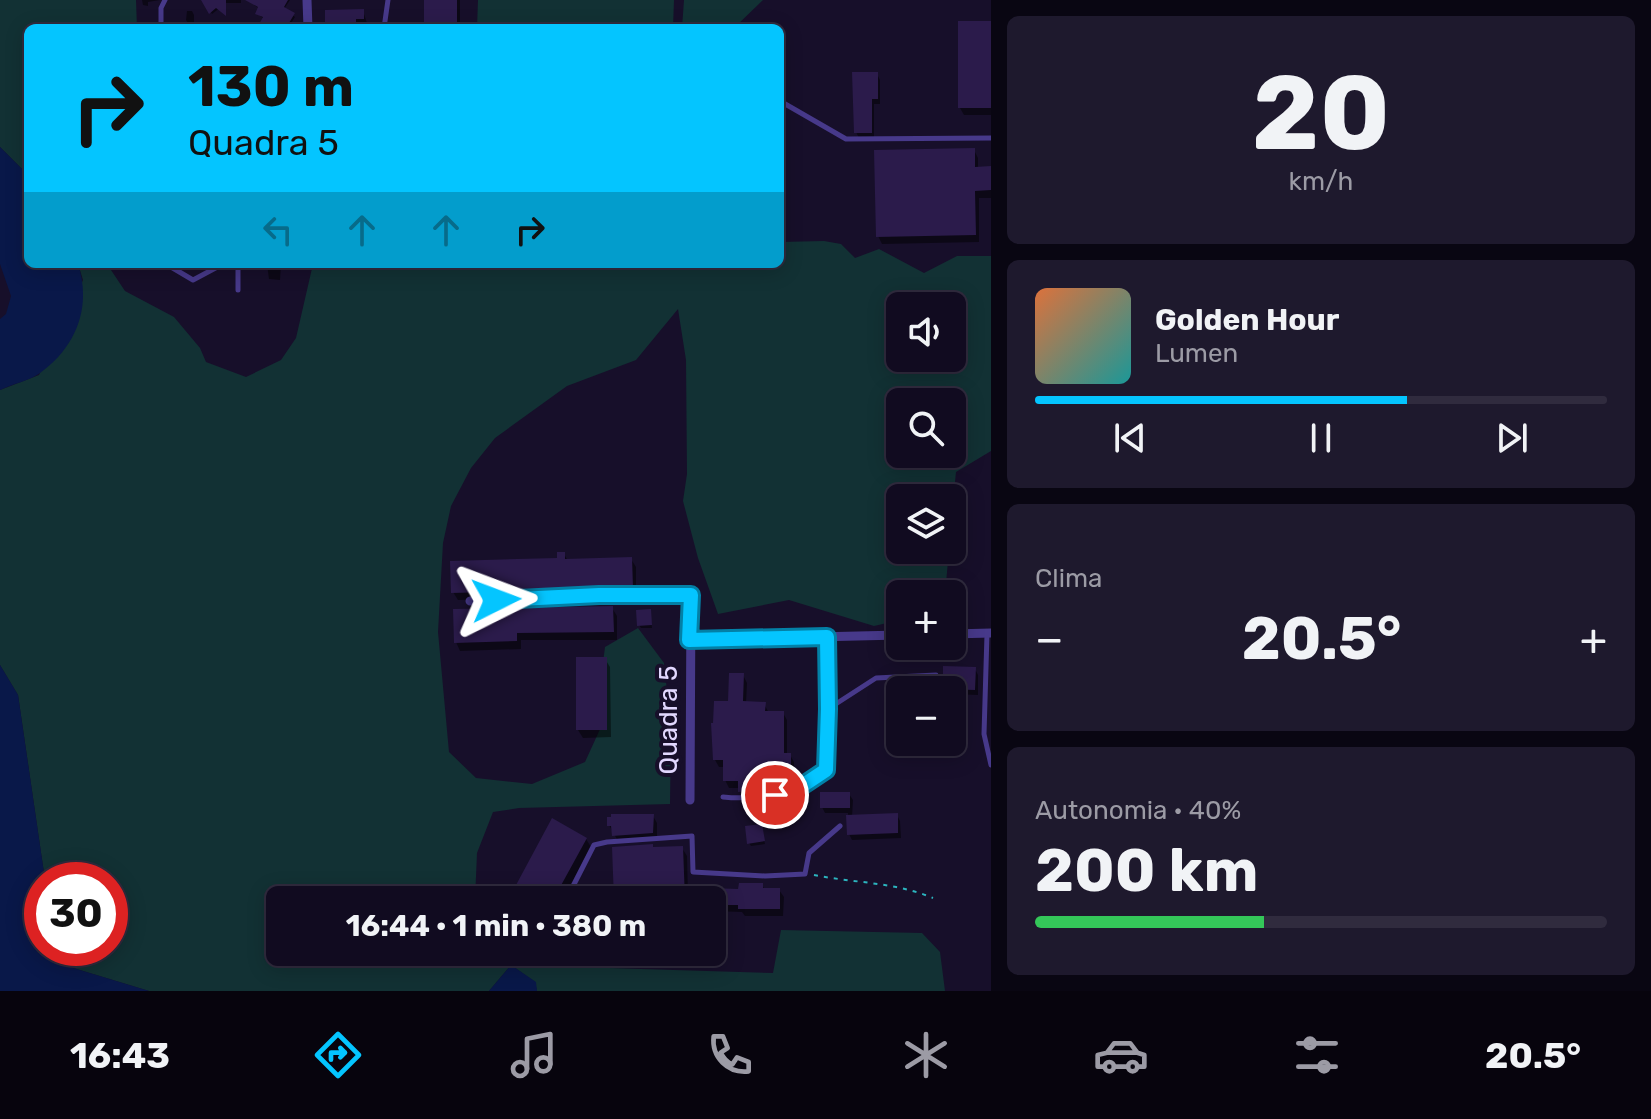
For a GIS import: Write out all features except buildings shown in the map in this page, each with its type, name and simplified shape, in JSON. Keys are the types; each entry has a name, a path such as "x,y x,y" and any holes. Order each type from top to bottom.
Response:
{"street":[{"path":"307,0 308,24"},
{"name":"Quadra 5","path":"470,601 599,595 691,595 690,800"},
{"path":"966,634 989,633"},
{"name":"Quadra 5","path":"689,640 886,635"}],"lane":[{"path":"161,24 161,8 165,0"},
{"path":"385,24 388,0"},
{"path":"784,103 846,139 991,138"},
{"path":"173,268 193,280 216,268"},
{"path":"238,268 238,290"},
{"path":"989,633 984,734 991,765"},
{"path":"723,797 740,799 775,795 802,786 826,770 827,637"},
{"path":"828,709 876,678 936,675"},
{"path":"573,886 594,845 692,836 693,872 765,876 805,874 809,853 840,826"}],"path":[{"path":"805,874 906,887 933,898"}],"green space":[{"path":"0,0 136,0 137,24 24,24 24,171 0,147"},
{"path":"478,0 674,0 673,24 477,24"},
{"path":"684,0 763,0 738,24 682,24"},
{"path":"824,241 841,244 855,258 879,249 924,273 957,256 991,256 991,451 966,466 966,388 886,388 886,468 963,468 956,472 955,484 886,484 886,564 948,564 946,580 886,580 886,623 874,626 789,600 718,614 698,558 683,501 687,474 686,360 678,309 636,360 567,386 495,438 471,468 451,506 443,543 438,632 449,752 476,778 532,784 585,762 601,727 599,695 605,647 638,628 664,663 671,729 670,804 519,808 493,812 477,853 476,886 266,886 266,966 510,966 489,991 149,991 67,966 128,966 128,862 42,862 18,695 0,665 0,390 39,375 83,280 79,268 110,268 125,291 174,317 200,348 206,362 246,377 281,360 296,338 312,268 784,268 784,242"},
{"path":"781,930 922,933 940,952 945,991 537,991 535,982 512,966 773,973"}],"water":[{"path":"0,147 24,171 24,268 79,268 83,296 78,325 53,363 36,376 0,390 0,319 6,314 11,296 0,264"},
{"path":"0,665 18,695 42,862 24,862 24,966 67,966 149,991 0,991"},
{"path":"512,966 536,982 537,991 489,991"}],"route":[{"path":"496,600 691,595 689,640 827,637 826,770 802,786 775,795"}]}
